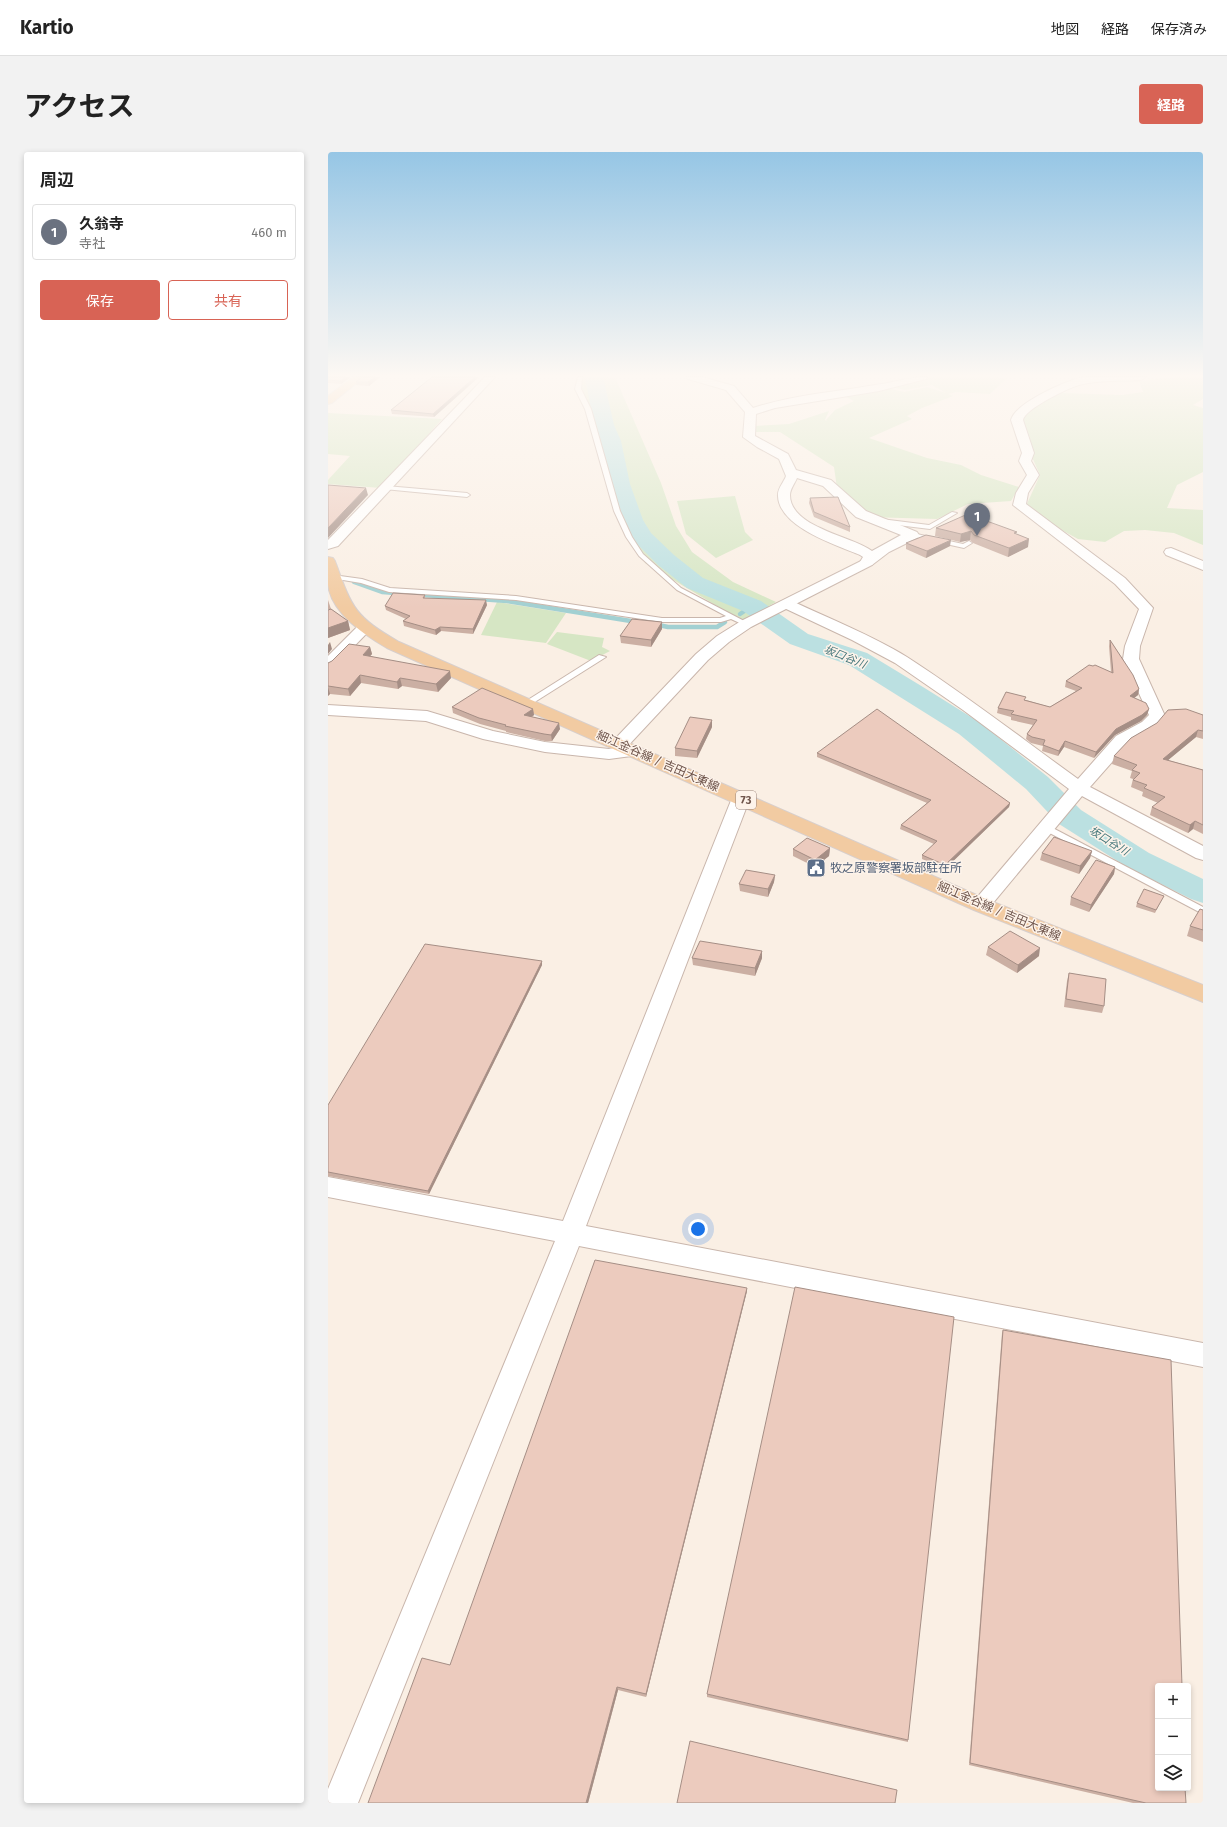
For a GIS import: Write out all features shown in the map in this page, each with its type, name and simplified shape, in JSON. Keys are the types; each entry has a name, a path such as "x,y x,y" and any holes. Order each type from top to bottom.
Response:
{"main road":[{"name":"細江金谷線 / 吉田大東線","path":"331,569 339,594 348,612 364,628 393,645 981,904 1203,994"}],"street":[{"path":"328,546 333,543 418,454"},
{"path":"777,454 784,458 792,476 784,495 784,501 790,511 810,527 865,552 870,556 867,562"},
{"path":"981,904 1050,825 1078,788 1122,740 1148,726 1157,716 1131,662 1132,649 1146,608 1120,581 1019,505 1022,493 1033,475 1025,461 1028,454"},
{"path":"791,472 827,483 860,514 912,535"},
{"path":"328,710 427,716 489,735 545,747 609,754 626,748 702,657 722,639 749,622 867,562 884,550 912,535"},
{"path":"1171,552 1203,566"},
{"path":"784,605 857,637 900,660 969,707 1078,788 1203,854"},
{"path":"328,665 364,628"},
{"path":"340,1803 571,1233 741,798"},
{"path":"328,1187 1203,1354"}],"lane":[{"path":"601,454 617,511 629,538 641,555 679,589 730,616 749,622"},
{"path":"386,488 467,495"},
{"path":"875,520 930,527 954,513"},
{"path":"912,535 964,546 969,543"},
{"path":"331,569 389,590 516,598 662,620 721,620 730,616"},
{"path":"527,703 602,657"},
{"path":"1050,825 1203,911"}],"green space":[{"path":"329,454 411,454 381,488 328,484 328,480 350,456"},
{"path":"603,454 648,454 661,483 676,526 692,552 733,582 776,602 742,621 645,563 640,549 622,521"},
{"path":"814,454 916,454 961,465 981,475 1019,487 1011,501 968,504 937,519 867,517 837,488 834,467"},
{"path":"1032,454 1203,454 1203,472 1177,485 1167,508 1203,510 1203,545 1174,533 1145,530 1124,531 1105,542 1078,539 1058,528 1026,506 1040,475"},
{"path":"735,496 745,532 753,540 716,558 686,534 677,501"},
{"path":"497,602 566,613 546,643 481,635"},
{"path":"557,632 604,638 602,647 610,651 591,661 547,644"}],"building":[{"path":"328,485 366,488 328,528"},
{"path":"838,497 850,527 814,512 810,498"},
{"path":"979,509 984,520 1017,532 1014,533 1029,539 1009,548 974,535 971,531 961,534 936,528"},
{"path":"926,535 951,540 927,551 906,543"},
{"path":"393,593 425,595 423,598 486,600 473,629 440,627 435,630 403,621 410,616 385,606"},
{"path":"331,609 348,621 328,628 328,610"},
{"path":"632,619 662,622 651,640 620,636"},
{"path":"1110,640 1133,675 1139,689 1130,696 1146,703 1149,709 1142,715 1116,729 1096,752 1065,741 1059,751 1043,745 1045,740 1032,737 1027,734 1037,720 1011,714 1014,711 998,708 1006,692 1026,697 1024,700 1050,707 1082,688 1066,681 1089,665 1095,665 1113,673"},
{"path":"349,644 370,647 363,655 450,671 436,684 400,678 397,682 360,675 348,689 328,686 328,663 332,661"},
{"path":"482,688 533,709 524,715 559,723 551,735 544,734 505,726 506,725 479,718 452,707"},
{"path":"877,709 1010,803 945,865 922,855 937,841 901,825 931,800 817,753"},
{"path":"1186,709 1203,715 1203,731 1198,730 1163,759 1203,770 1203,825 1195,821 1190,825 1152,807 1165,797 1144,788 1147,785 1133,780 1140,773 1132,770 1137,765 1114,756 1131,738 1157,723 1168,710"},
{"path":"690,717 712,720 697,751 675,748"},
{"path":"1054,837 1092,851 1080,866 1042,853"},
{"path":"807,838 830,848 815,860 793,849"},
{"path":"1096,860 1115,867 1091,905 1071,897"},
{"path":"746,870 775,875 768,889 739,884"},
{"path":"1144,889 1164,896 1156,910 1137,903"},
{"path":"1200,909 1203,910 1203,930 1190,926"},
{"path":"1010,931 1040,948 1018,965 988,947"},
{"path":"700,941 762,951 755,968 692,958"},
{"path":"425,944 542,961 428,1191 328,1172 328,1105"},
{"path":"1069,973 1106,979 1104,1006 1066,999"},
{"path":"595,1260 747,1288 646,1694 617,1687 586,1803 368,1803 422,1658 450,1665"},
{"path":"795,1287 954,1317 908,1740 707,1694"},
{"path":"1003,1330 1171,1360 1182,1683 1155,1683 1155,1791 1185,1791 1186,1803 1146,1803 970,1763"},
{"path":"690,1741 897,1790 895,1803 677,1803"}],"waterway":[{"name":"坂口谷川","path":"613,454 619,484 632,520 643,537 666,560 695,583 752,606 799,639 858,659 969,728 1037,783 1070,817 1138,860 1203,892"},
{"path":"354,582 382,592 507,601 637,622"},
{"path":"740,614 752,606"},
{"path":"654,624 668,627 717,627 725,622"}],"place":[{"name":"久翁寺","path":"977,536"},
{"name":"牧之原警察署坂部駐在所","path":"816,868"}]}
